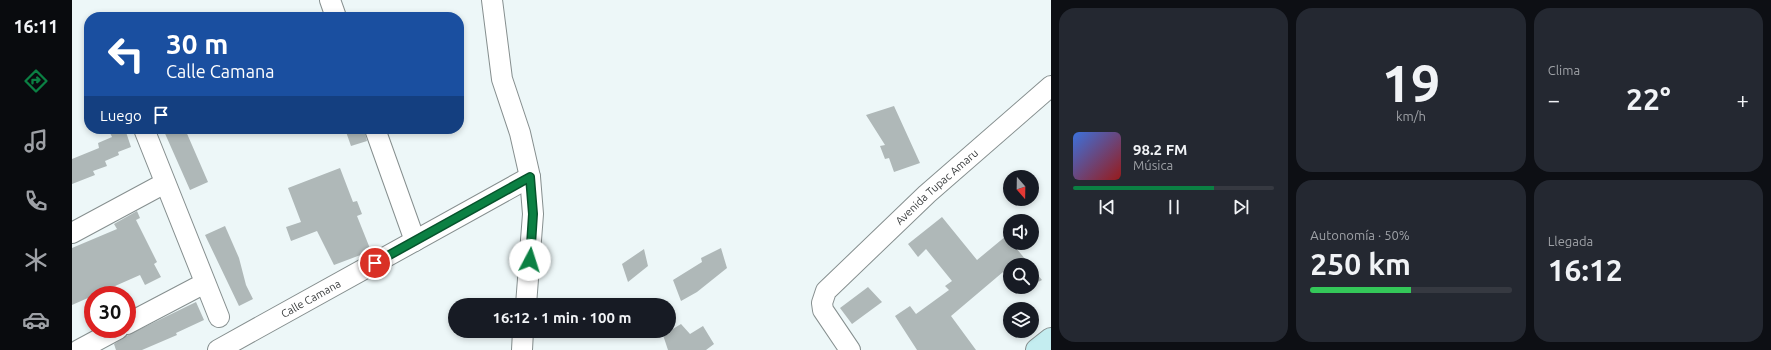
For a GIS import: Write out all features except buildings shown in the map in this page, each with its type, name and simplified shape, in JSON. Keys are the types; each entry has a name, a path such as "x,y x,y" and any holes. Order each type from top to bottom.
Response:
{"main road":[{"path":"1037,350 1051,338"}],"street":[{"path":"330,0 334,12"},
{"path":"492,0 502,79 520,133 530,177 533,214 527,298"},
{"name":"Avenida Tupac Amaru","path":"850,350 823,310 822,303 826,291 927,194 1051,86"},
{"path":"146,134 219,317"},
{"path":"377,134 415,241"},
{"name":"Calle Camana","path":"218,350 530,177"},
{"path":"72,233 165,183"},
{"path":"136,319 205,283"},
{"path":"78,350 101,338"},
{"path":"522,350 523,338"}],"route":[{"path":"375,263 530,177 533,214 530,260"}]}
